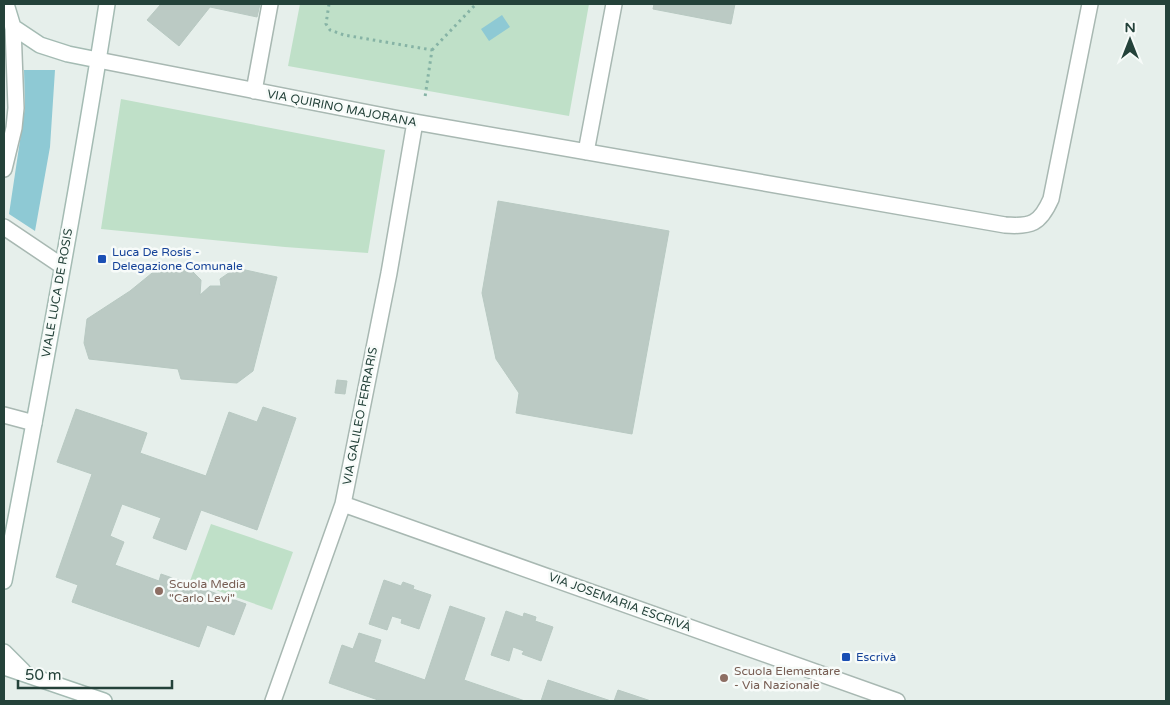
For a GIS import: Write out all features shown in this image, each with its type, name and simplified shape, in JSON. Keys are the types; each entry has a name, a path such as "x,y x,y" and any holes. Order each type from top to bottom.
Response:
{"street":[{"path":"4,169 14,128 16,108 13,26 6,4"},
{"name":"VIALE LUCA DE ROSIS","path":"4,581 34,423 107,4"},
{"path":"254,91 270,4"},
{"path":"586,152 614,4"},
{"name":"VIA QUIRINO MAJORANA","path":"13,26 40,45 68,54 98,60 415,122 1016,226 1030,224 1040,219 1046,211 1054,189 1090,4"},
{"name":"VIA GALILEO FERRARIS","path":"273,701 343,504 389,273 415,122"},
{"path":"4,227 62,266"},
{"path":"4,415 34,423"},
{"name":"VIA JOSEMARIA ESCRIVÀ","path":"343,504 897,701"},
{"path":"4,652 30,676"},
{"path":"4,668 104,701"}],"path":[{"path":"329,4 326,24 330,30 344,35 432,50"},
{"path":"425,97 432,50 476,4"}],"green space":[{"path":"300,4 589,4 569,116 288,66"},
{"path":"121,99 385,150 368,253 101,229"},
{"path":"211,524 293,552 272,610 190,581"}],"water":[{"path":"502,15 510,27 489,41 481,29"},
{"path":"24,70 55,70 50,147 35,231 9,214 25,107"}],"building":[{"path":"161,4 260,4 257,17 210,7 179,46 147,20"},
{"path":"654,4 735,4 731,24 653,9"},
{"path":"498,201 669,231 632,434 516,413 519,393 496,359 482,293"},
{"path":"176,266 192,271 201,280 200,295 210,286 221,286 220,279 233,270 241,269 277,277 253,371 237,383 181,379 178,369 89,359 84,343 87,319 130,291 157,269"},
{"path":"337,380 347,381 345,394 335,393"},
{"path":"263,407 296,418 257,530 201,510 186,550 153,538 161,518 122,504 110,536 124,542 115,565 159,581 161,574 246,604 234,635 207,625 199,647 72,602 78,585 56,577 92,474 57,462 76,409 147,433 140,453 206,476 229,412 257,422"},
{"path":"384,580 401,586 403,582 414,586 413,589 431,595 419,629 401,623 402,619 392,616 387,630 369,624"},
{"path":"450,606 485,618 464,680 525,701 381,701 329,683 342,645 353,649 359,633 381,640 374,662 425,680"},
{"path":"506,611 523,617 524,613 536,617 535,621 553,627 541,661 522,654 524,651 513,647 509,661 491,655"},
{"path":"548,680 611,701 541,701"},
{"path":"618,690 651,701 614,701"}],"place":[{"name":"Luca De Rosis - Delegazione Comunale","path":"102,259"},
{"name":"Scuola Media \"Carlo Levi\"","path":"159,591"},
{"name":"Escrivà","path":"846,657"},
{"name":"Scuola Elementare - Via Nazionale","path":"724,678"}]}
